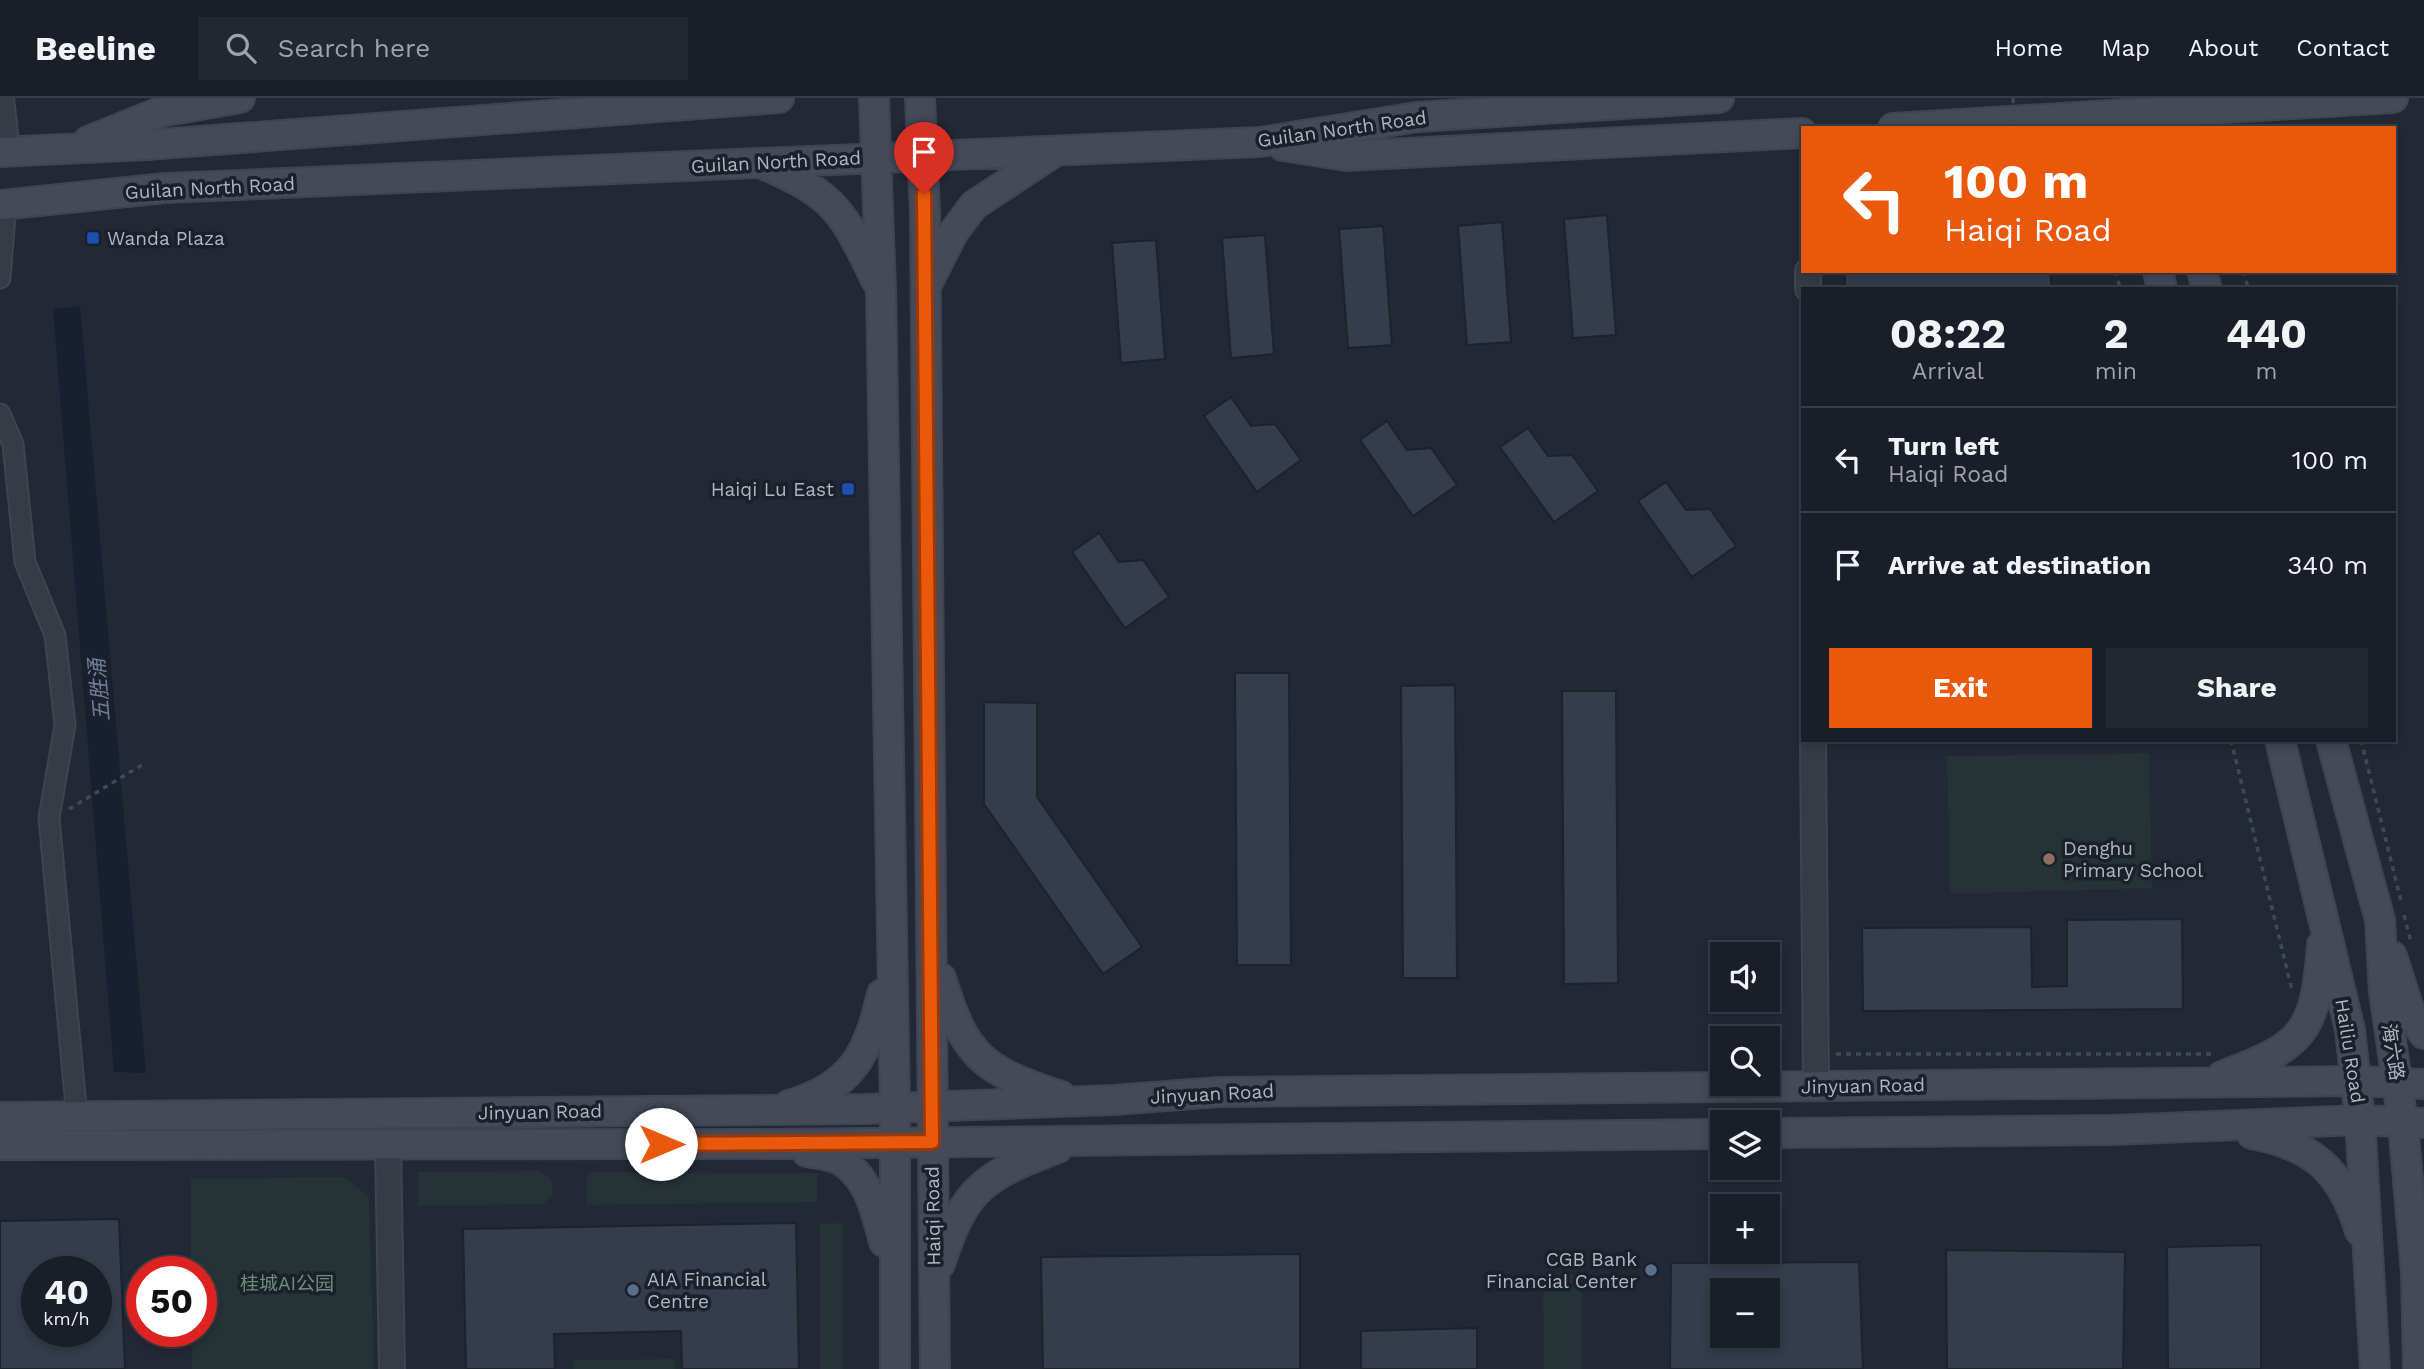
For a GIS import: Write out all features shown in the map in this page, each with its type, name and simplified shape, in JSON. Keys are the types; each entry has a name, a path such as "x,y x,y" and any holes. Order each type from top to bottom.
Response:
{"main road":[{"path":"69,148 160,105 240,98"},
{"path":"4,152 778,98"},
{"path":"874,98 881,290 895,1108 895,1369"},
{"name":"Haiqi Road","path":"919,98 926,286 935,1369"},
{"name":"Guilan North Road","path":"3,204 165,188 1260,142 1417,117 1719,98"},
{"path":"1963,126 2215,118 2393,98"},
{"path":"1260,142 1346,156 1801,133"},
{"path":"926,286 953,233 974,205 1054,152"},
{"path":"760,163 805,183 835,205 856,239 881,290"},
{"name":"Hailiu Road","path":"2281,742 2350,1030 2371,1265 2375,1369"},
{"name":"海六路","path":"2332,742 2380,920 2384,992 2411,1084 2420,1261 2418,1369"},
{"path":"2205,1083 2270,1058 2295,1042 2311,1018 2319,990 2325,918"},
{"path":"2380,920 2411,1015 2424,1034"},
{"path":"768,1111 813,1098 838,1081 858,1061 872,1036 892,950"},
{"path":"932,951 955,1023 970,1047 990,1066 1020,1082 1076,1101"},
{"name":"Jinyuan Road","path":"0,1117 768,1111 1076,1101 1219,1092 2356,1081 2411,1084"},
{"path":"1780,1133 2208,1126 2360,1120 2413,1123"},
{"path":"2208,1126 2287,1141 2316,1158 2339,1183 2356,1216 2371,1265"},
{"name":"Jinyuan Road","path":"0,1145 770,1144 1710,1134"},
{"path":"934,1284 948,1238 964,1205 987,1180 1019,1163 1078,1141"},
{"path":"770,1144 838,1159 860,1177 875,1208 894,1282"}],"street":[{"path":"1,98 4,152"},
{"path":"0,278 3,204"},
{"path":"0,414 13,444 25,562 55,635 65,725 49,818 77,1116"},
{"path":"1813,742 1815,1086"},
{"path":"388,1144 392,1369"}],"path":[{"path":"2013,98 2014,126"},
{"path":"2231,742 2292,987 2290,1000"},
{"path":"2361,742 2414,954"},
{"path":"78,805 142,765"},
{"path":"1816,1054 2217,1054"}],"green space":[{"path":"2149,753 2152,888 1950,894 1947,756"},
{"path":"540,1171 551,1180 553,1195 543,1204 418,1206 418,1172"},
{"path":"594,1172 818,1173 817,1202 587,1205 587,1176"},
{"name":"桂城AI公园","path":"344,1177 369,1197 374,1369 192,1369 192,1347 217,1347 217,1256 191,1256 191,1179"},
{"path":"842,1223 842,1369 820,1369 820,1224"},
{"path":"1543,1274 1582,1274 1582,1369 1544,1369"},
{"path":"675,1359 675,1369 573,1369 573,1360"}],"water":[{"name":"五胜涌","path":"80,306 146,1073 114,1072 53,309"}],"building":[{"path":"1607,215 1616,335 1573,338 1564,219"},
{"path":"1502,222 1511,342 1467,345 1458,226"},
{"path":"1383,226 1392,345 1348,348 1339,229"},
{"path":"1265,235 1274,354 1231,358 1222,238"},
{"path":"1156,240 1165,359 1121,363 1112,243"},
{"path":"1845,273 2050,273 2052,287 1845,287"},
{"path":"1231,397 1251,426 1275,424 1301,460 1257,492 1204,416"},
{"path":"1387,421 1407,450 1431,448 1457,485 1413,516 1360,440"},
{"path":"1528,428 1548,456 1572,455 1598,491 1554,522 1500,447"},
{"path":"1666,482 1686,510 1710,509 1736,546 1692,577 1638,501"},
{"path":"1099,533 1119,562 1143,560 1169,597 1125,628 1072,552"},
{"path":"1235,673 1289,673 1291,965 1237,965"},
{"path":"1455,685 1457,978 1403,978 1401,686"},
{"path":"1562,691 1616,691 1618,983 1564,984"},
{"path":"984,702 1037,703 1037,797 1142,947 1103,974 984,804"},
{"path":"2182,919 2183,1009 1863,1011 1862,928 2031,927 2032,987 2067,986 2067,920"},
{"path":"119,1219 125,1369 0,1369 0,1221"},
{"path":"796,1223 799,1369 682,1369 681,1331 554,1334 555,1369 466,1369 463,1229"},
{"path":"2261,1245 2261,1369 2168,1369 2167,1247"},
{"path":"1946,1250 2125,1252 2123,1369 1947,1369"},
{"path":"1300,1254 1300,1369 1043,1369 1041,1257"},
{"path":"1859,1262 1863,1369 1670,1369 1671,1263"},
{"path":"1477,1328 1477,1369 1361,1369 1361,1331"}],"place":[{"name":"Wanda Plaza","path":"93,238"},
{"name":"Haiqi Lu East","path":"848,489"},
{"name":"Denghu Primary School","path":"2049,859"},
{"name":"CGB Bank Financial Center","path":"1651,1270"},
{"name":"AIA Financial Centre","path":"633,1290"}],"route":[{"path":"661,1144 932,1142 924,194"}]}
